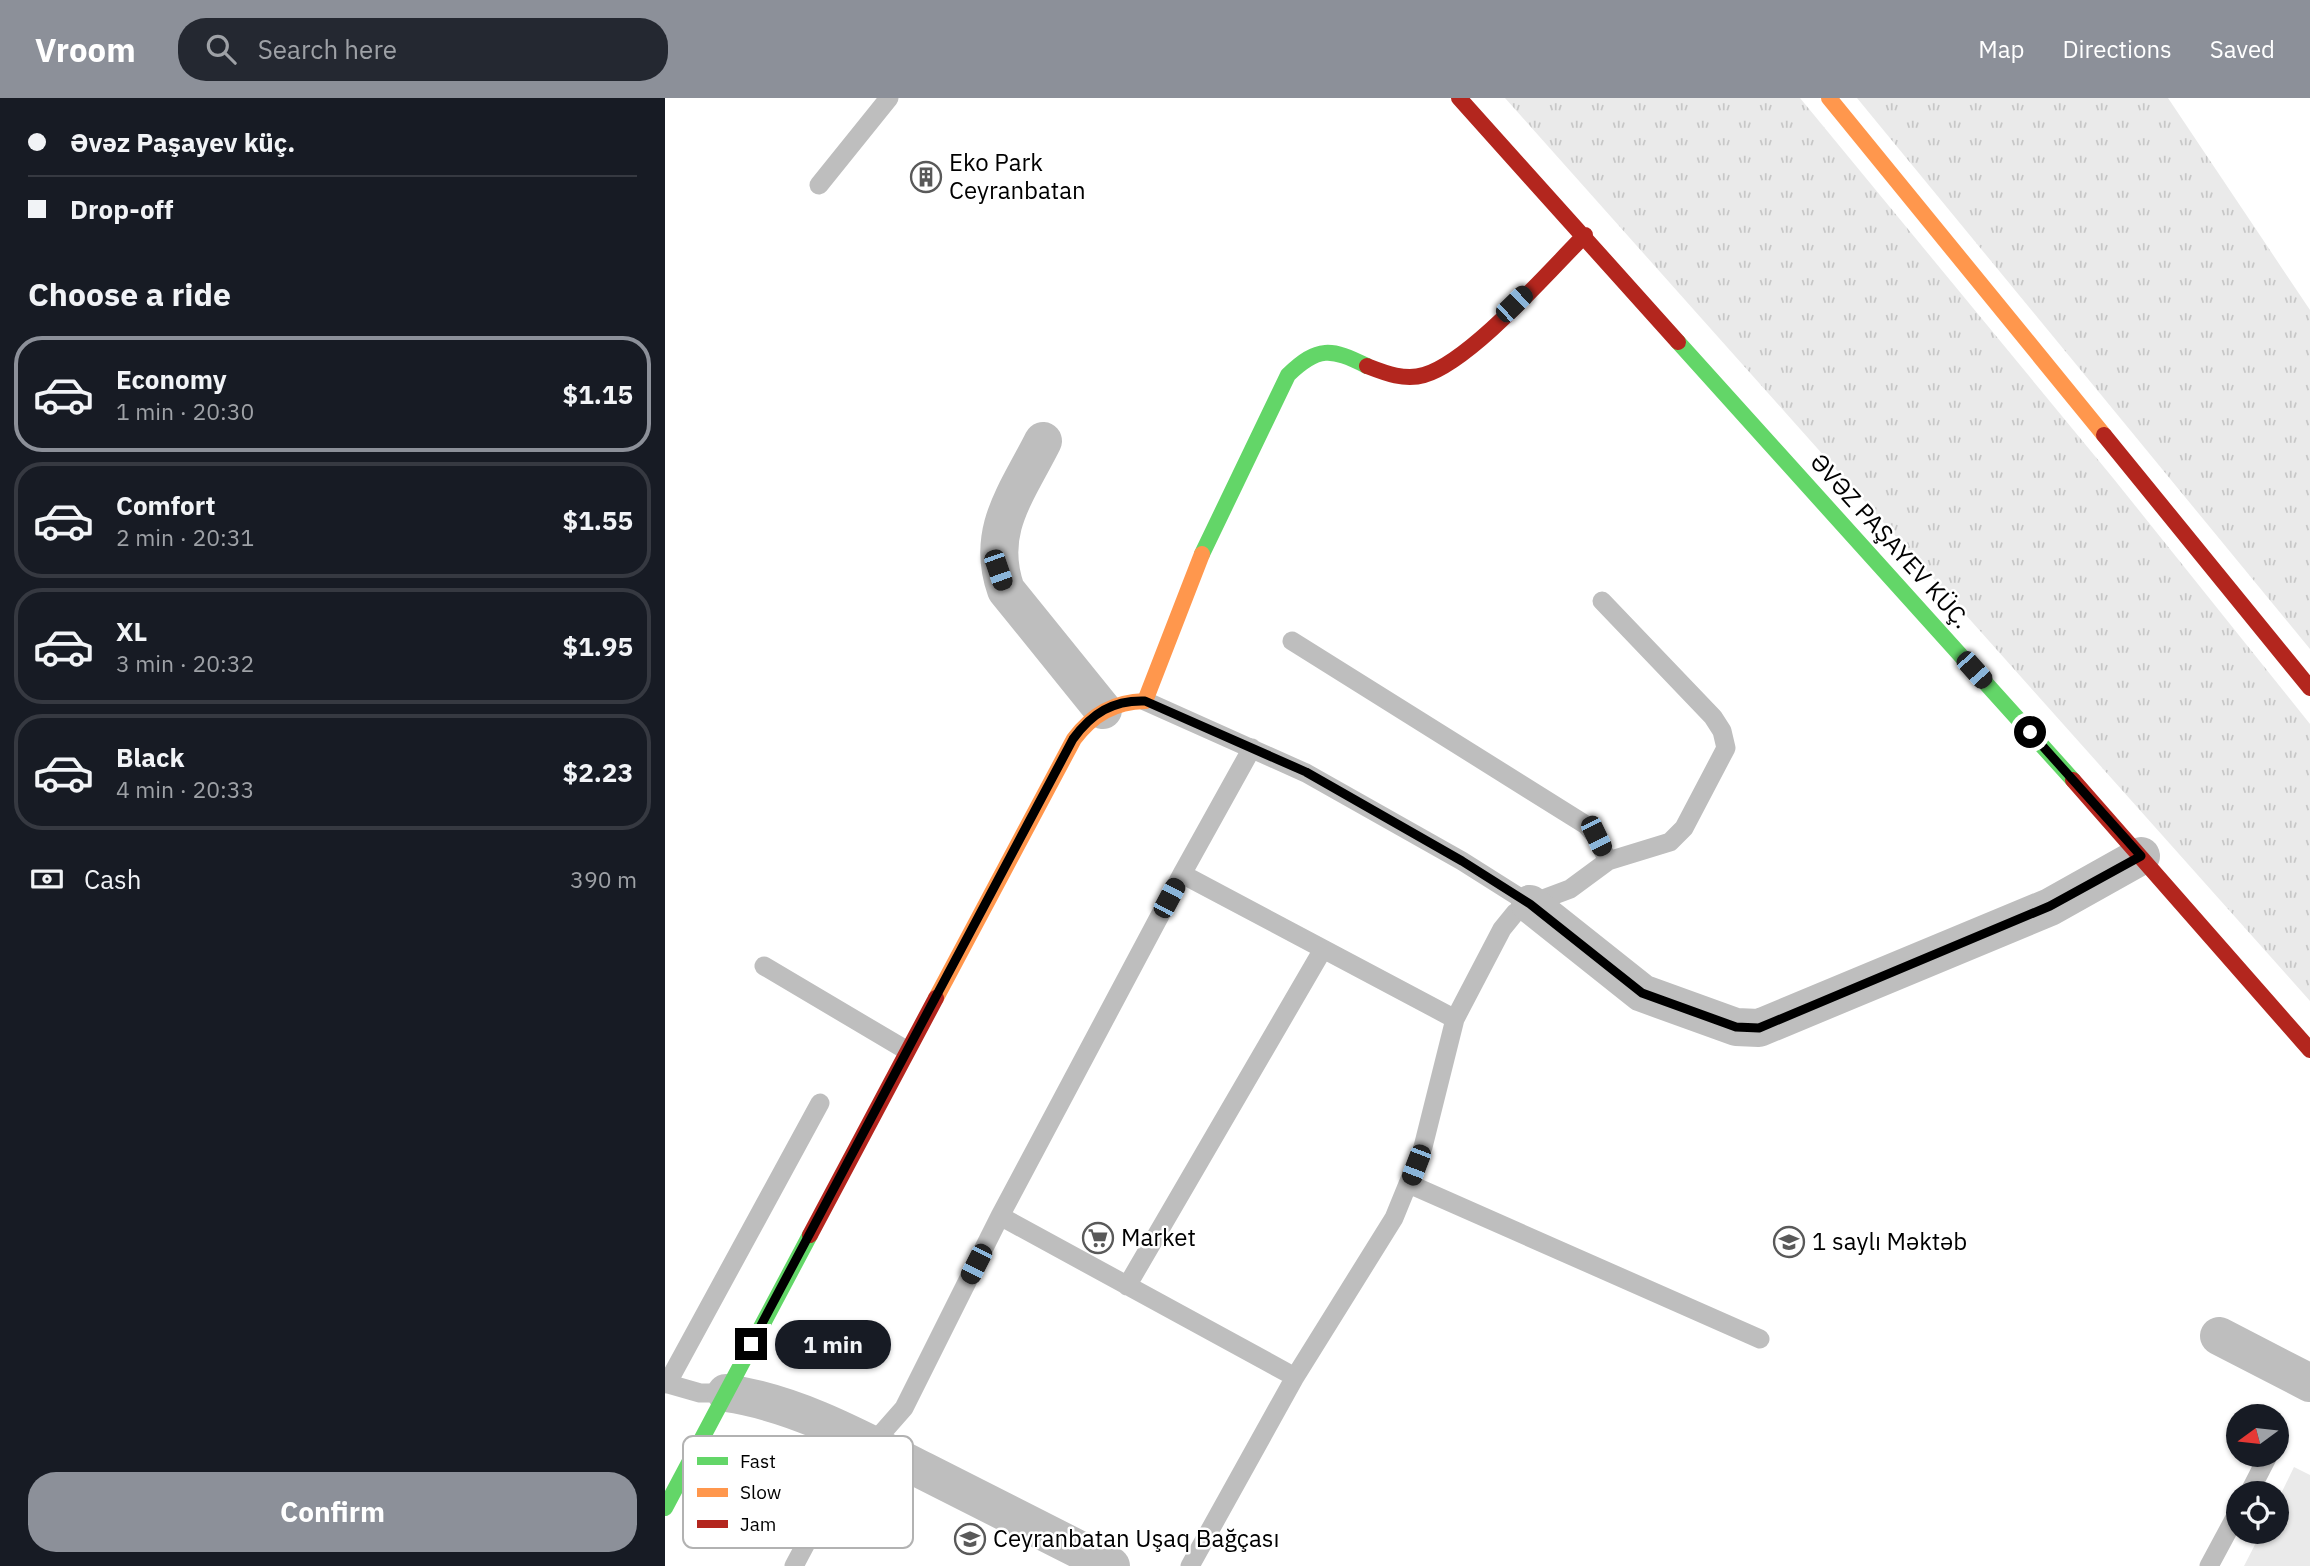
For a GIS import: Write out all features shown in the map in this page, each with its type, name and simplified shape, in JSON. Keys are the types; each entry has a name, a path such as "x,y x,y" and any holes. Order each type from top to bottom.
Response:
{"street":[{"name":"ƏVƏZ PAŞAYEV KÜÇ.","path":"1459,98 2141,856 2310,1050"},
{"path":"1829,98 2310,688"},
{"path":"704,1436 1073,739 1087,720 1103,709 1126,701 1145,701 1173,621 1209,536 1287,376 1302,358 1321,351 1342,355 1399,378 1424,376 1446,365 1479,338 1585,235"},
{"path":"1044,441 1007,513 997,539 998,570 1006,590 1103,709"},
{"path":"1530,904 1642,993 1736,1027 1759,1028 2050,906 2141,856"},
{"path":"2219,1336 2310,1383"},
{"path":"726,1394 759,1398 789,1408 852,1436"},
{"path":"913,1466 1111,1566"},
{"path":"665,1508 683,1474"}],"lane":[{"path":"818,185 889,98"},
{"path":"1191,1566 1295,1377 1394,1218 1423,1147 1455,1019 1502,929 1515,913 1530,904 1570,890 1608,861 1670,842 1683,828 1726,748 1722,731 1713,718 1602,601"},
{"path":"1292,641 1586,825 1596,836 1608,861"},
{"path":"1145,701 1306,772 1462,861 1530,904"},
{"path":"880,1436 904,1408 1000,1216 1252,748"},
{"path":"1182,874 1322,951 1455,1019"},
{"path":"1127,1286 1322,951"},
{"path":"764,966 906,1050"},
{"path":"726,1394 700,1393 666,1383 820,1103"},
{"path":"1409,1184 1759,1339"},
{"path":"1000,1216 1295,1377"},
{"path":"2209,1566 2226,1534"},
{"path":"794,1566 804,1548"}],"green space":[{"path":"1505,98 1800,98 2113,478 2310,724 2310,1001"},
{"path":"1857,98 2168,98 2310,310 2310,649"},
{"path":"2294,1467 2310,1475 2310,1566 2244,1566 2255,1544 2289,1544 2287,1481"}],"traffic: fast":[{"path":"1678,342 2073,780"},
{"path":"1202,554 1288,375 1308,359 1325,353 1344,356 1367,366"},
{"path":"703,1436 810,1235"},
{"path":"665,1508 683,1474"}],"traffic: slow":[{"path":"1829,98 2104,435"},
{"path":"936,998 1074,739 1105,711 1123,704 1145,701 1202,554"}],"traffic: jam":[{"path":"1459,98 1678,342"},
{"path":"1367,366 1402,377 1417,377 1443,367 1508,314 1585,235"},
{"path":"2104,435 2310,688"},
{"path":"2073,780 2310,1050"},
{"path":"810,1235 936,998"}],"place":[{"name":"Eko Park Ceyranbatan","path":"926,177"},
{"name":"Market","path":"1098,1238"},
{"name":"1 saylı Məktəb","path":"1789,1242"},
{"name":"Ceyranbatan Uşaq Bağçası","path":"970,1539"}],"route":[{"path":"751,1344 1073,739 1087,720 1103,709 1126,701 1145,701 1306,772 1462,861 1530,904 1642,993 1736,1027 1759,1028 1787,1019 2050,906 2141,856 2030,732"}]}
